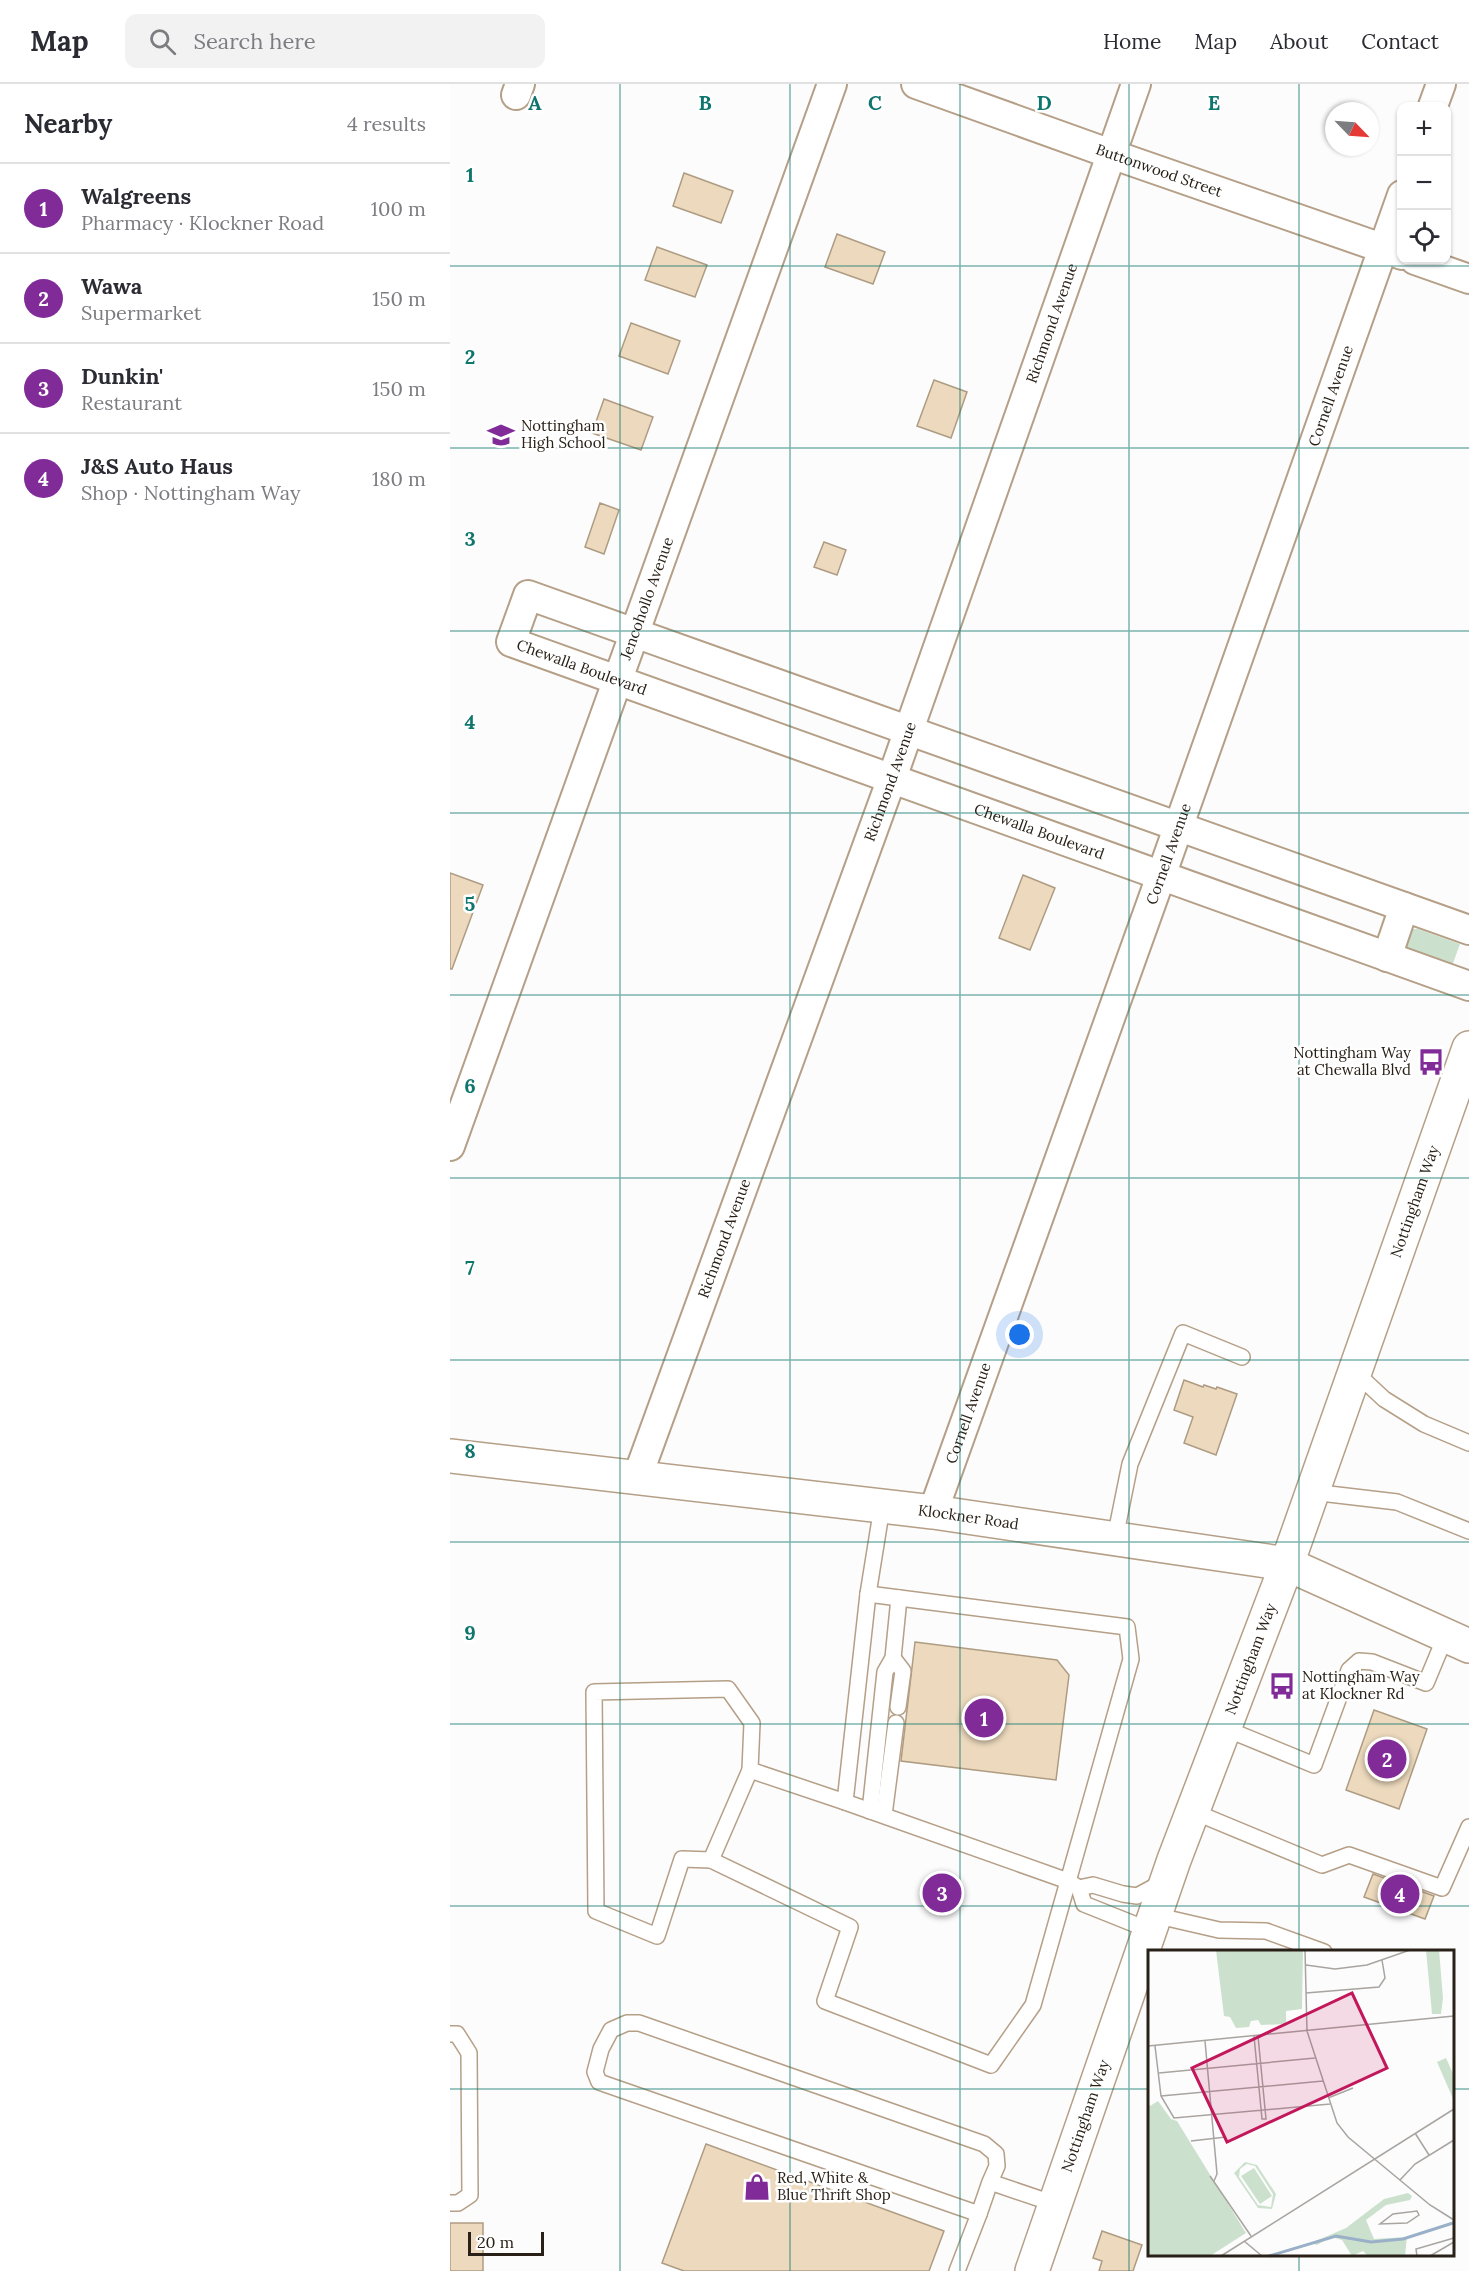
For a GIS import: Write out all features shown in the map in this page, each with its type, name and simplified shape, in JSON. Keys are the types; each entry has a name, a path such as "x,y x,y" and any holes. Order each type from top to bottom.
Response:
{"main road":[{"name":"Nottingham Way","path":"1032,2271 1143,1967 1152,1922 1287,1564 1469,1048"},
{"name":"Klockner Road","path":"450,1456 933,1512 1287,1564 1457,1641"}],"street":[{"name":"Jencohollo Avenue","path":"450,1146 832,84"},
{"name":"Buttonwood Street","path":"916,84 1392,251"},
{"name":"Richmond Avenue","path":"637,1478 892,778 1136,84"},
{"path":"1434,102 1441,84"},
{"name":"Cornell Avenue","path":"933,1512 1178,828 1392,251 1399,210"},
{"path":"1426,264 1469,279"},
{"name":"Chewalla Boulevard","path":"1469,930 528,595 511,642 1469,986"},
{"path":"1387,957 1404,907"}],"lane":[{"path":"1115,1538 1130,1464 1182,1333 1242,1357"},
{"path":"1354,1371 1384,1399 1424,1424 1469,1443"},
{"path":"1312,1492 1397,1502 1469,1531"},
{"path":"845,1802 868,1594 882,1507"},
{"path":"711,1860 750,1770 752,1723 728,1689 594,1692 596,1911 657,1936 682,1859 711,1860 850,1927 825,2001 992,2065 1033,2005 1073,1884 1131,1659 1127,1627 868,1594"},
{"path":"877,1813 885,1672 893,1658 900,1598"},
{"path":"1224,1728 1314,1765 1349,1671 1359,1661 1372,1662 1426,1683 1457,1641"},
{"path":"893,1658 903,1671 898,1707"},
{"path":"877,1813 896,1723"},
{"path":"750,1770 1073,1884 1093,1885 1137,1896 1167,1881"},
{"path":"1192,1812 1322,1865 1349,1855 1442,1888 1469,1827"},
{"path":"1073,1884 1084,1904 1152,1922 1220,1930 1266,1931 1318,1950"},
{"path":"957,2271 979,2214 990,2182 997,2166 996,2154 984,2144 639,2023 627,2023 611,2030 601,2049 596,2072 599,2082 979,2214"},
{"path":"450,2034 457,2034 469,2054 470,2195 458,2203 450,2203"},
{"path":"990,2182 1055,2204"}],"green space":[{"path":"1412,929 1460,944 1452,966 1406,947 1404,942 1408,931"}],"building":[{"path":"684,173 733,191 721,223 673,206"},
{"path":"837,234 885,252 873,284 825,267"},
{"path":"657,247 707,265 695,297 645,280"},
{"path":"631,323 680,341 668,374 619,356"},
{"path":"934,380 967,392 951,438 917,426"},
{"path":"604,399 653,417 641,450 592,433"},
{"path":"600,503 619,510 604,554 585,547"},
{"path":"824,542 846,550 837,575 814,567"},
{"path":"450,873 483,885 452,969 450,969"},
{"path":"1023,875 1055,888 1030,950 999,938"},
{"path":"1184,1380 1203,1387 1204,1385 1216,1389 1217,1387 1237,1394 1216,1455 1184,1443 1193,1417 1174,1410"},
{"path":"915,1642 1057,1660 1069,1675 1056,1780 901,1761"},
{"path":"1374,1710 1427,1729 1399,1809 1346,1790"},
{"path":"1373,1874 1434,1896 1425,1919 1364,1897"},
{"name":"Red, White & Blue Thrift Shop","path":"706,2144 944,2231 929,2271 684,2271 662,2263"},
{"path":"450,2223 483,2223 483,2271 450,2271"},
{"path":"1102,2231 1142,2245 1133,2271 1099,2271 1102,2261 1093,2258"}],"place":[{"name":"Nottingham High School","path":"501,435"},
{"name":"Nottingham Way at Chewalla Blvd","path":"1431,1062"},
{"name":"Nottingham Way at Klockner Rd","path":"1282,1686"},
{"name":"Walgreens","path":"984,1718"},
{"name":"Wawa","path":"1387,1759"},
{"name":"Dunkin'","path":"942,1893"},
{"name":"J&S Auto Haus","path":"1400,1894"},
{"name":"Red, White & Blue Thrift Shop","path":"757,2187"}]}
